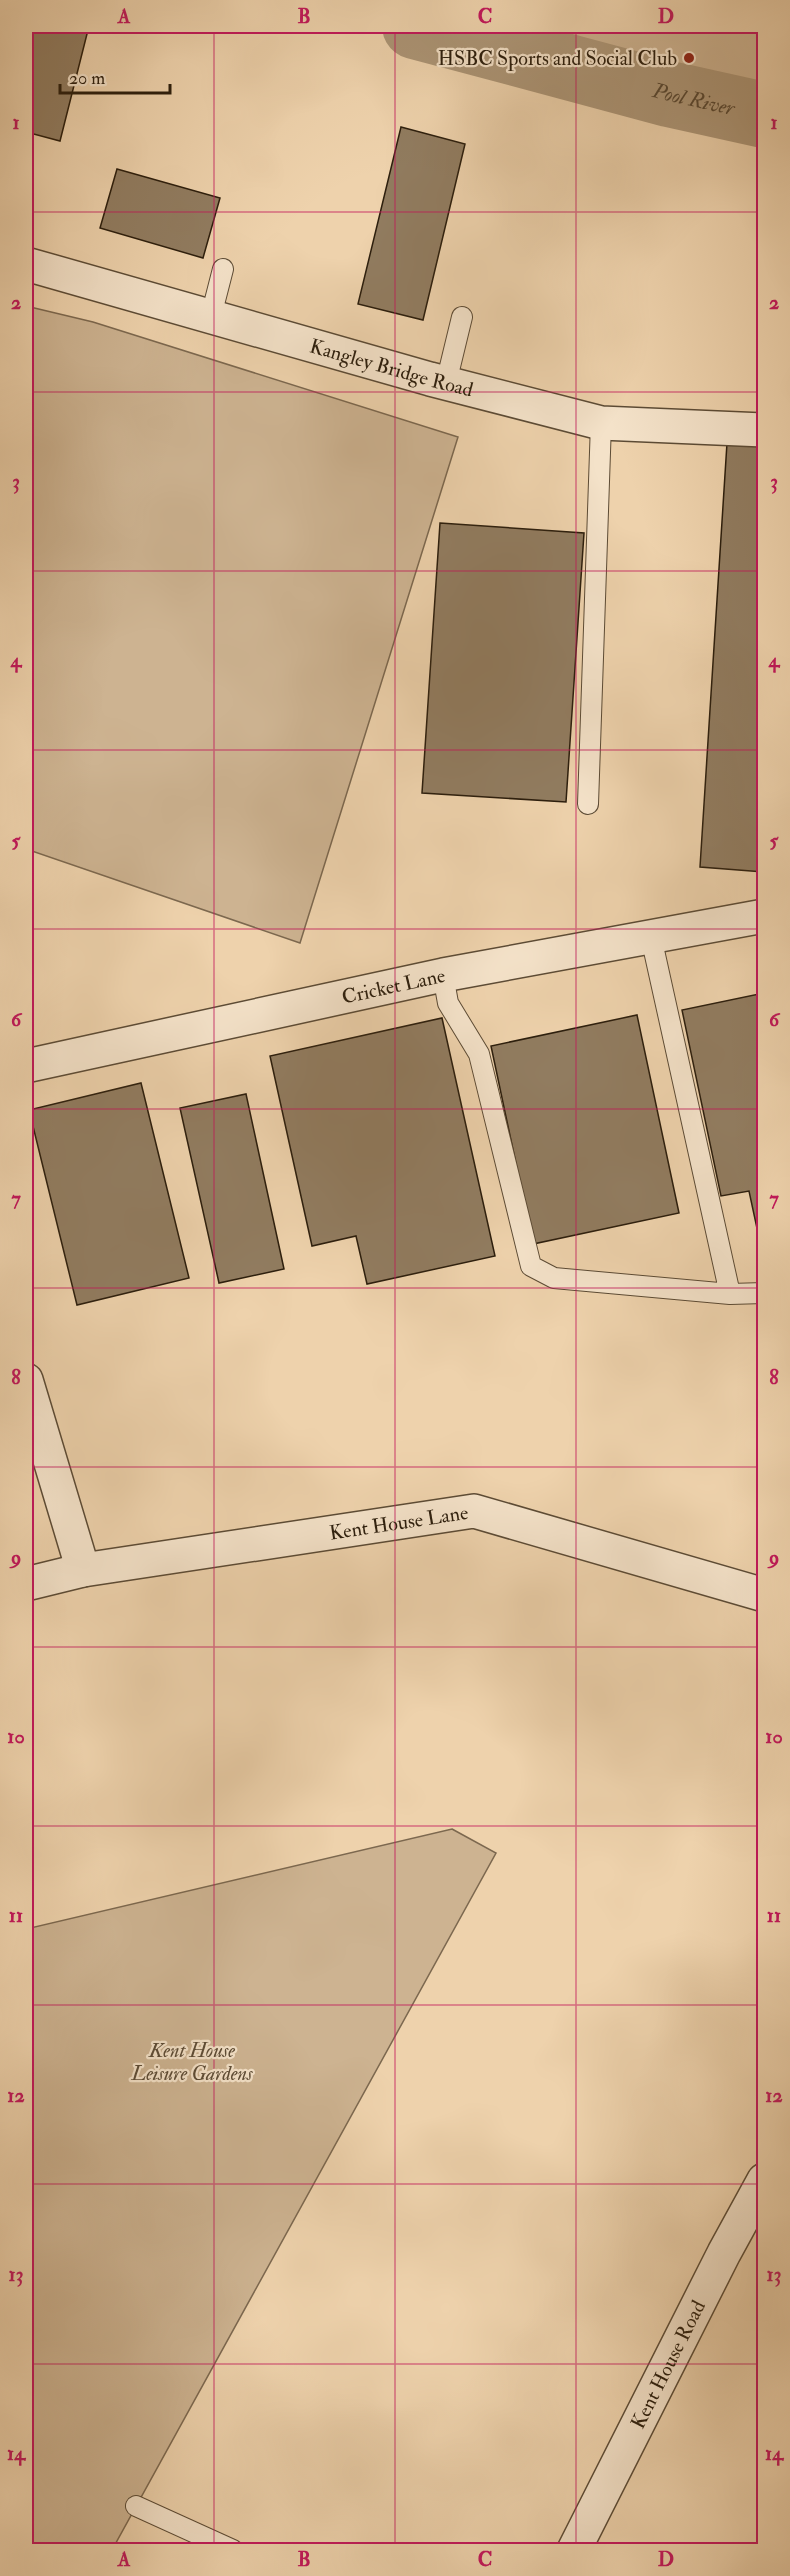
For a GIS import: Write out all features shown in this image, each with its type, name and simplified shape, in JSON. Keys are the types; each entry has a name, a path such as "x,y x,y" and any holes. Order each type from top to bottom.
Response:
{"street":[{"name":"Kangley Bridge Road","path":"26,264 446,383 601,423 765,430"},
{"name":"Cricket Lane","path":"26,1066 443,975 765,916"},
{"path":"26,1380 82,1570"},
{"name":"Kent House Lane","path":"26,1584 82,1570 474,1511 765,1595"},
{"name":"Kent House Road","path":"574,2550 724,2253 765,2180"}],"lane":[{"path":"211,316 223,269"},
{"path":"446,383 462,317"},
{"path":"588,804 601,423"},
{"path":"651,937 730,1294"},
{"path":"443,975 448,1003 479,1054 531,1266 554,1278 730,1294 765,1293"},
{"path":"136,2506 232,2550"}],"green space":[{"name":"HSBC Sports and Social Club","path":"478,26 764,26 764,94 578,49 517,37"},
{"path":"26,306 93,322 458,437 300,943 26,849"},
{"name":"Kent House Leisure Gardens","path":"452,1829 496,1853 112,2550 26,2550 26,1929"}],"building":[{"path":"26,26 89,26 60,141 26,132"},
{"path":"401,127 465,144 423,320 358,304"},
{"path":"117,169 220,198 203,258 100,228"},
{"path":"727,443 764,445 764,872 700,867"},
{"path":"440,523 584,533 566,802 422,793"},
{"path":"764,993 764,1246 761,1247 749,1191 721,1196 682,1010"},
{"path":"637,1015 679,1213 533,1244 491,1046"},
{"path":"442,1018 495,1256 367,1284 356,1236 312,1246 270,1056"},
{"path":"141,1083 189,1278 77,1305 29,1110"},
{"path":"246,1094 284,1269 219,1283 180,1108"}],"waterway":[{"name":"Pool River","path":"415,26 669,94 764,115"}],"place":[{"name":"HSBC Sports and Social Club","path":"689,58"}]}
